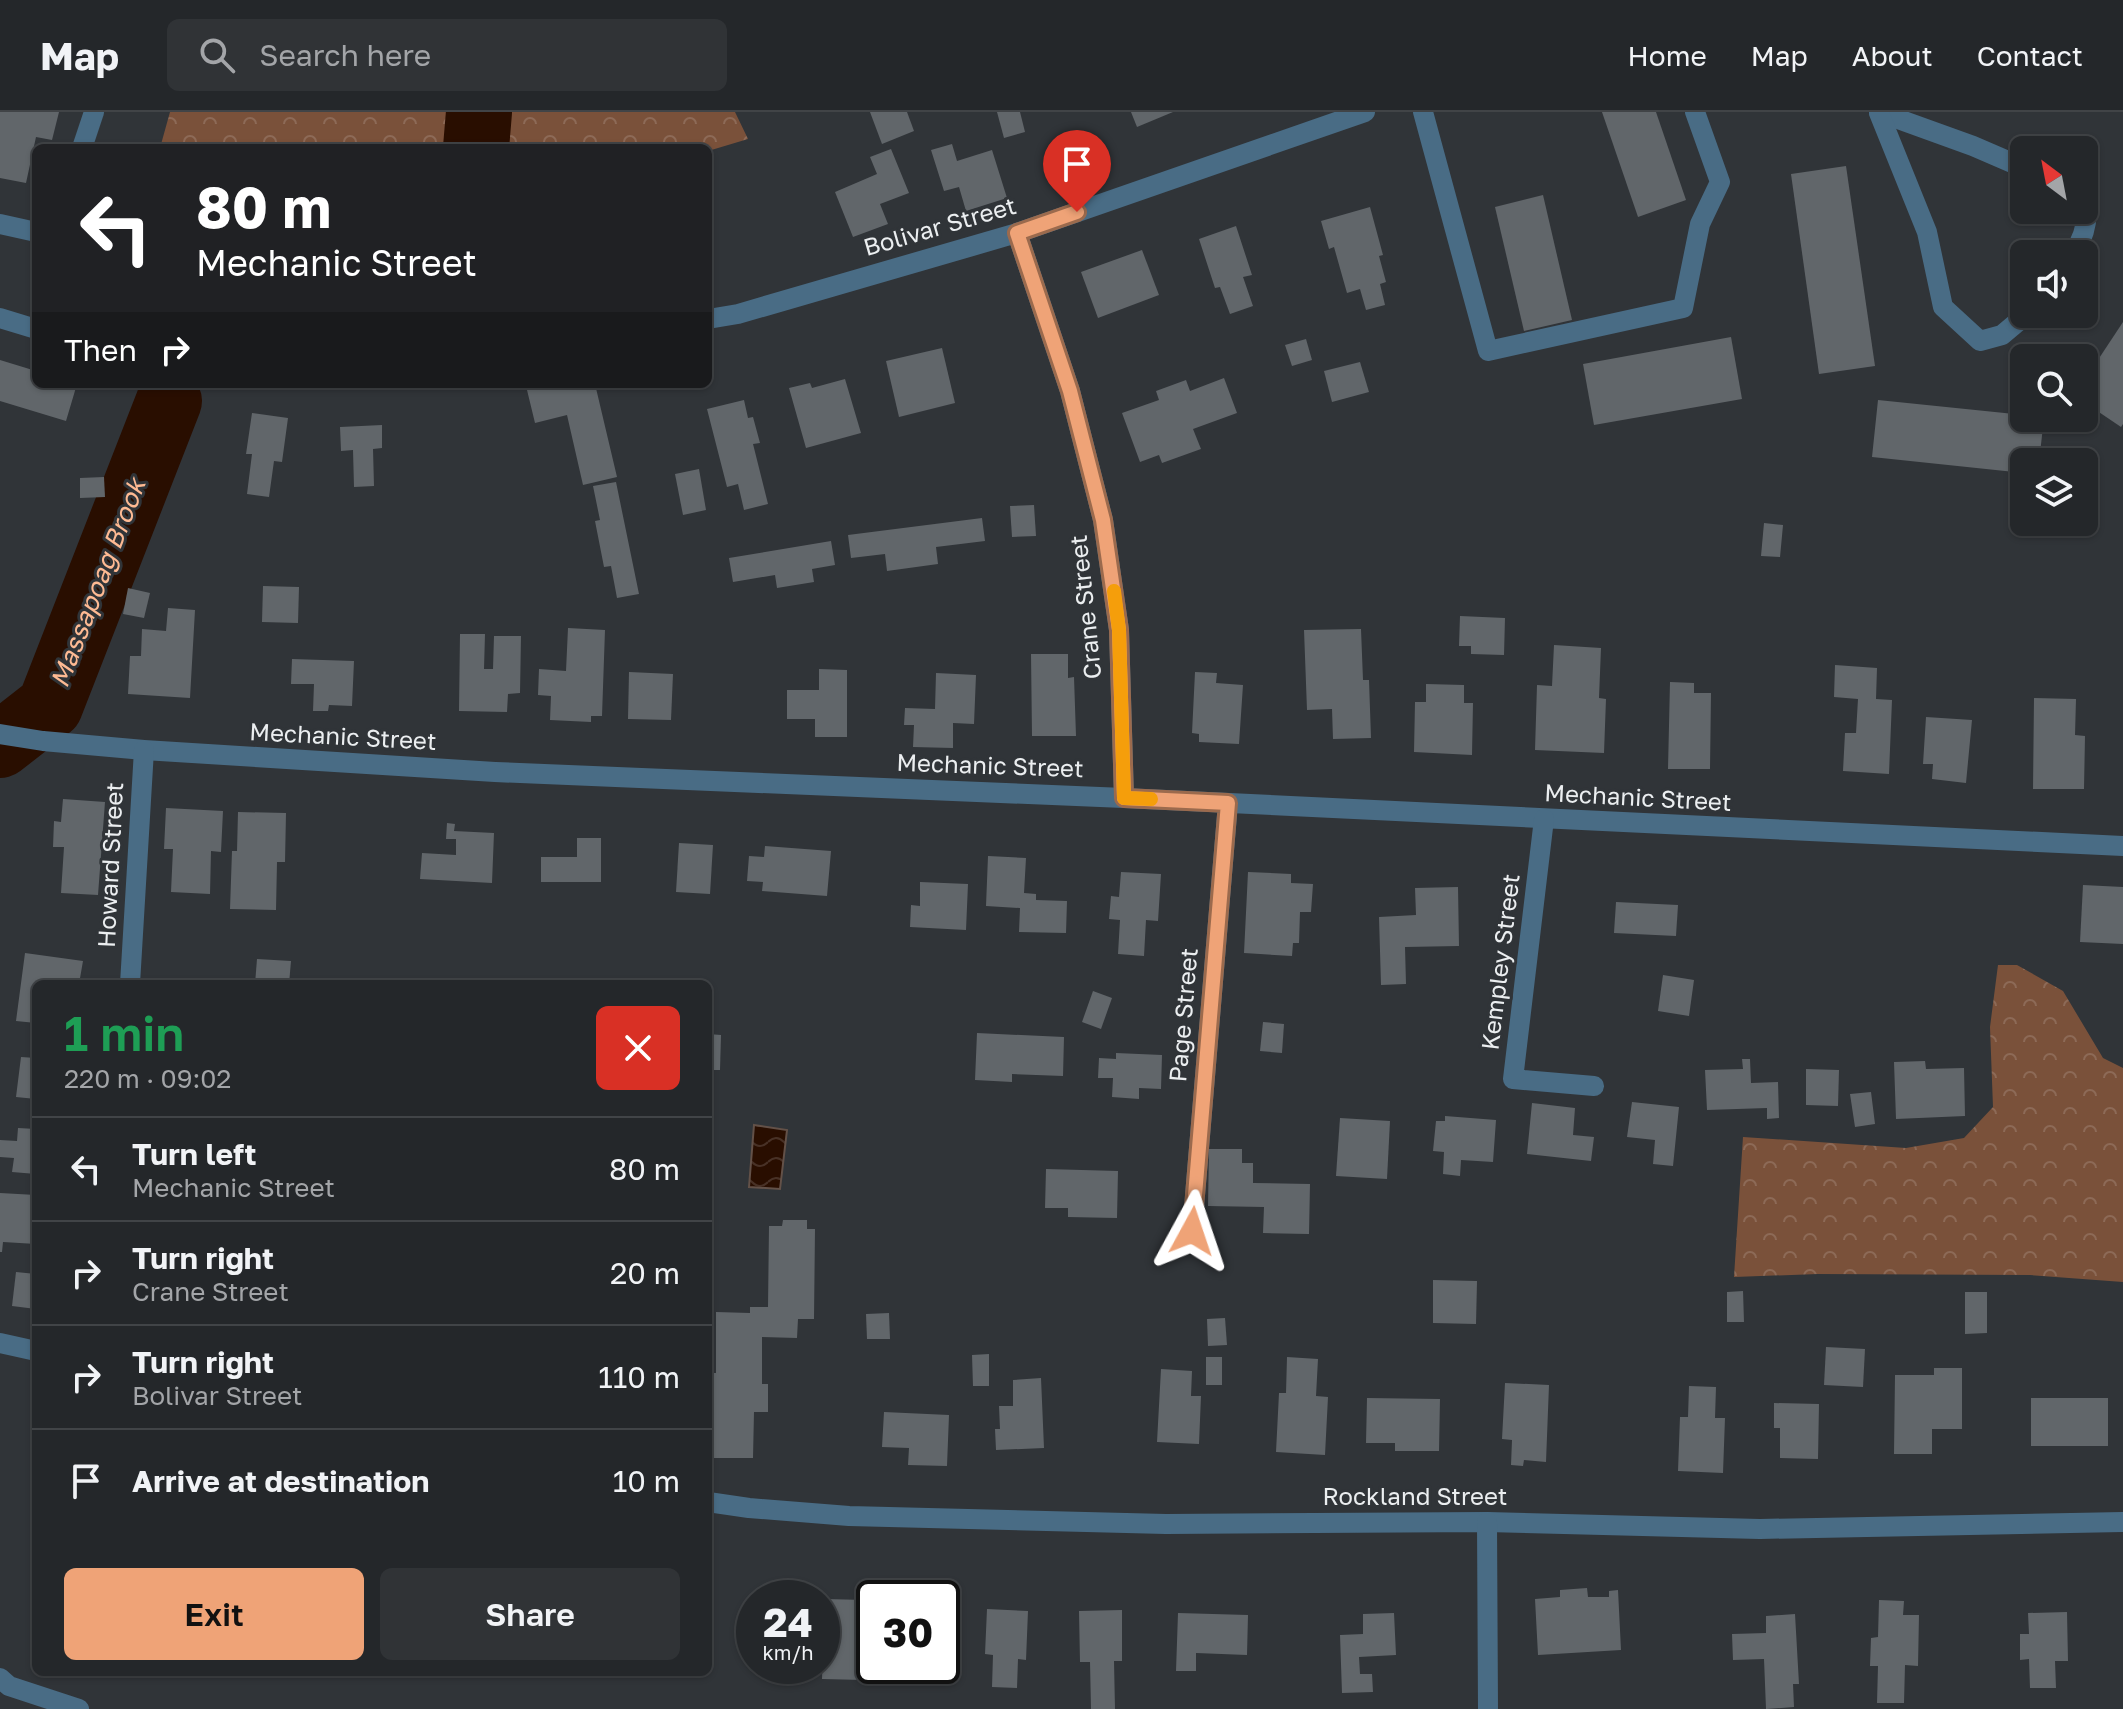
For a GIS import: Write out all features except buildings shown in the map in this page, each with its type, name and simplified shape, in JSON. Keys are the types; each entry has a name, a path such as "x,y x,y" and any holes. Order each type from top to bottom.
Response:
{"street":[{"path":"83,144 94,112"},
{"name":"Bolivar Street","path":"712,318 738,314 1017,233 1365,112"},
{"path":"1423,112 1488,351 1683,308 1700,224 1720,182 1695,112"},
{"path":"1879,112 2010,162"},
{"path":"1879,112 1927,232 1943,307 1980,341 2002,335 2010,328"},
{"path":"0,224 32,231"},
{"name":"Crane Street","path":"1017,233 1070,391 1103,520 1119,630 1124,798"},
{"path":"0,318 32,325"},
{"name":"Mechanic Street","path":"0,734 144,750 495,772 1124,798 2123,846"},
{"name":"Howard Street","path":"130,980 144,750"},
{"name":"Page Street","path":"1192,1231 1228,803"},
{"name":"Kempley Street","path":"1544,819 1513,1079 1594,1086"},
{"path":"0,1343 32,1350"},
{"name":"Rockland Street","path":"712,1503 849,1516 1166,1524 1487,1522 1760,1529 2123,1522"},
{"path":"1487,1522 1488,1709"},
{"path":"0,1678 9,1686 79,1709"}],"green space":[{"path":"170,112 735,112 748,139 712,150 712,144 161,144"},
{"path":"1998,965 2017,965 2063,991 2103,1058 2123,1068 2123,1282 2030,1275 1818,1274 1734,1277 1743,1137 1906,1148 1964,1138 1993,1107 1990,1027"}],"water":[{"path":"754,1125 787,1130 780,1189 749,1187"}],"waterway":[{"name":"Massapoag Brook","path":"476,144 479,112"},
{"name":"Massapoag Brook","path":"0,745 50,706 169,401"}],"slow traffic":[{"path":"1114,591 1119,630 1124,798 1151,799"}],"route":[{"path":"1077,212 1017,233 1070,391 1103,520 1119,630 1124,798 1228,803 1192,1231"}]}
